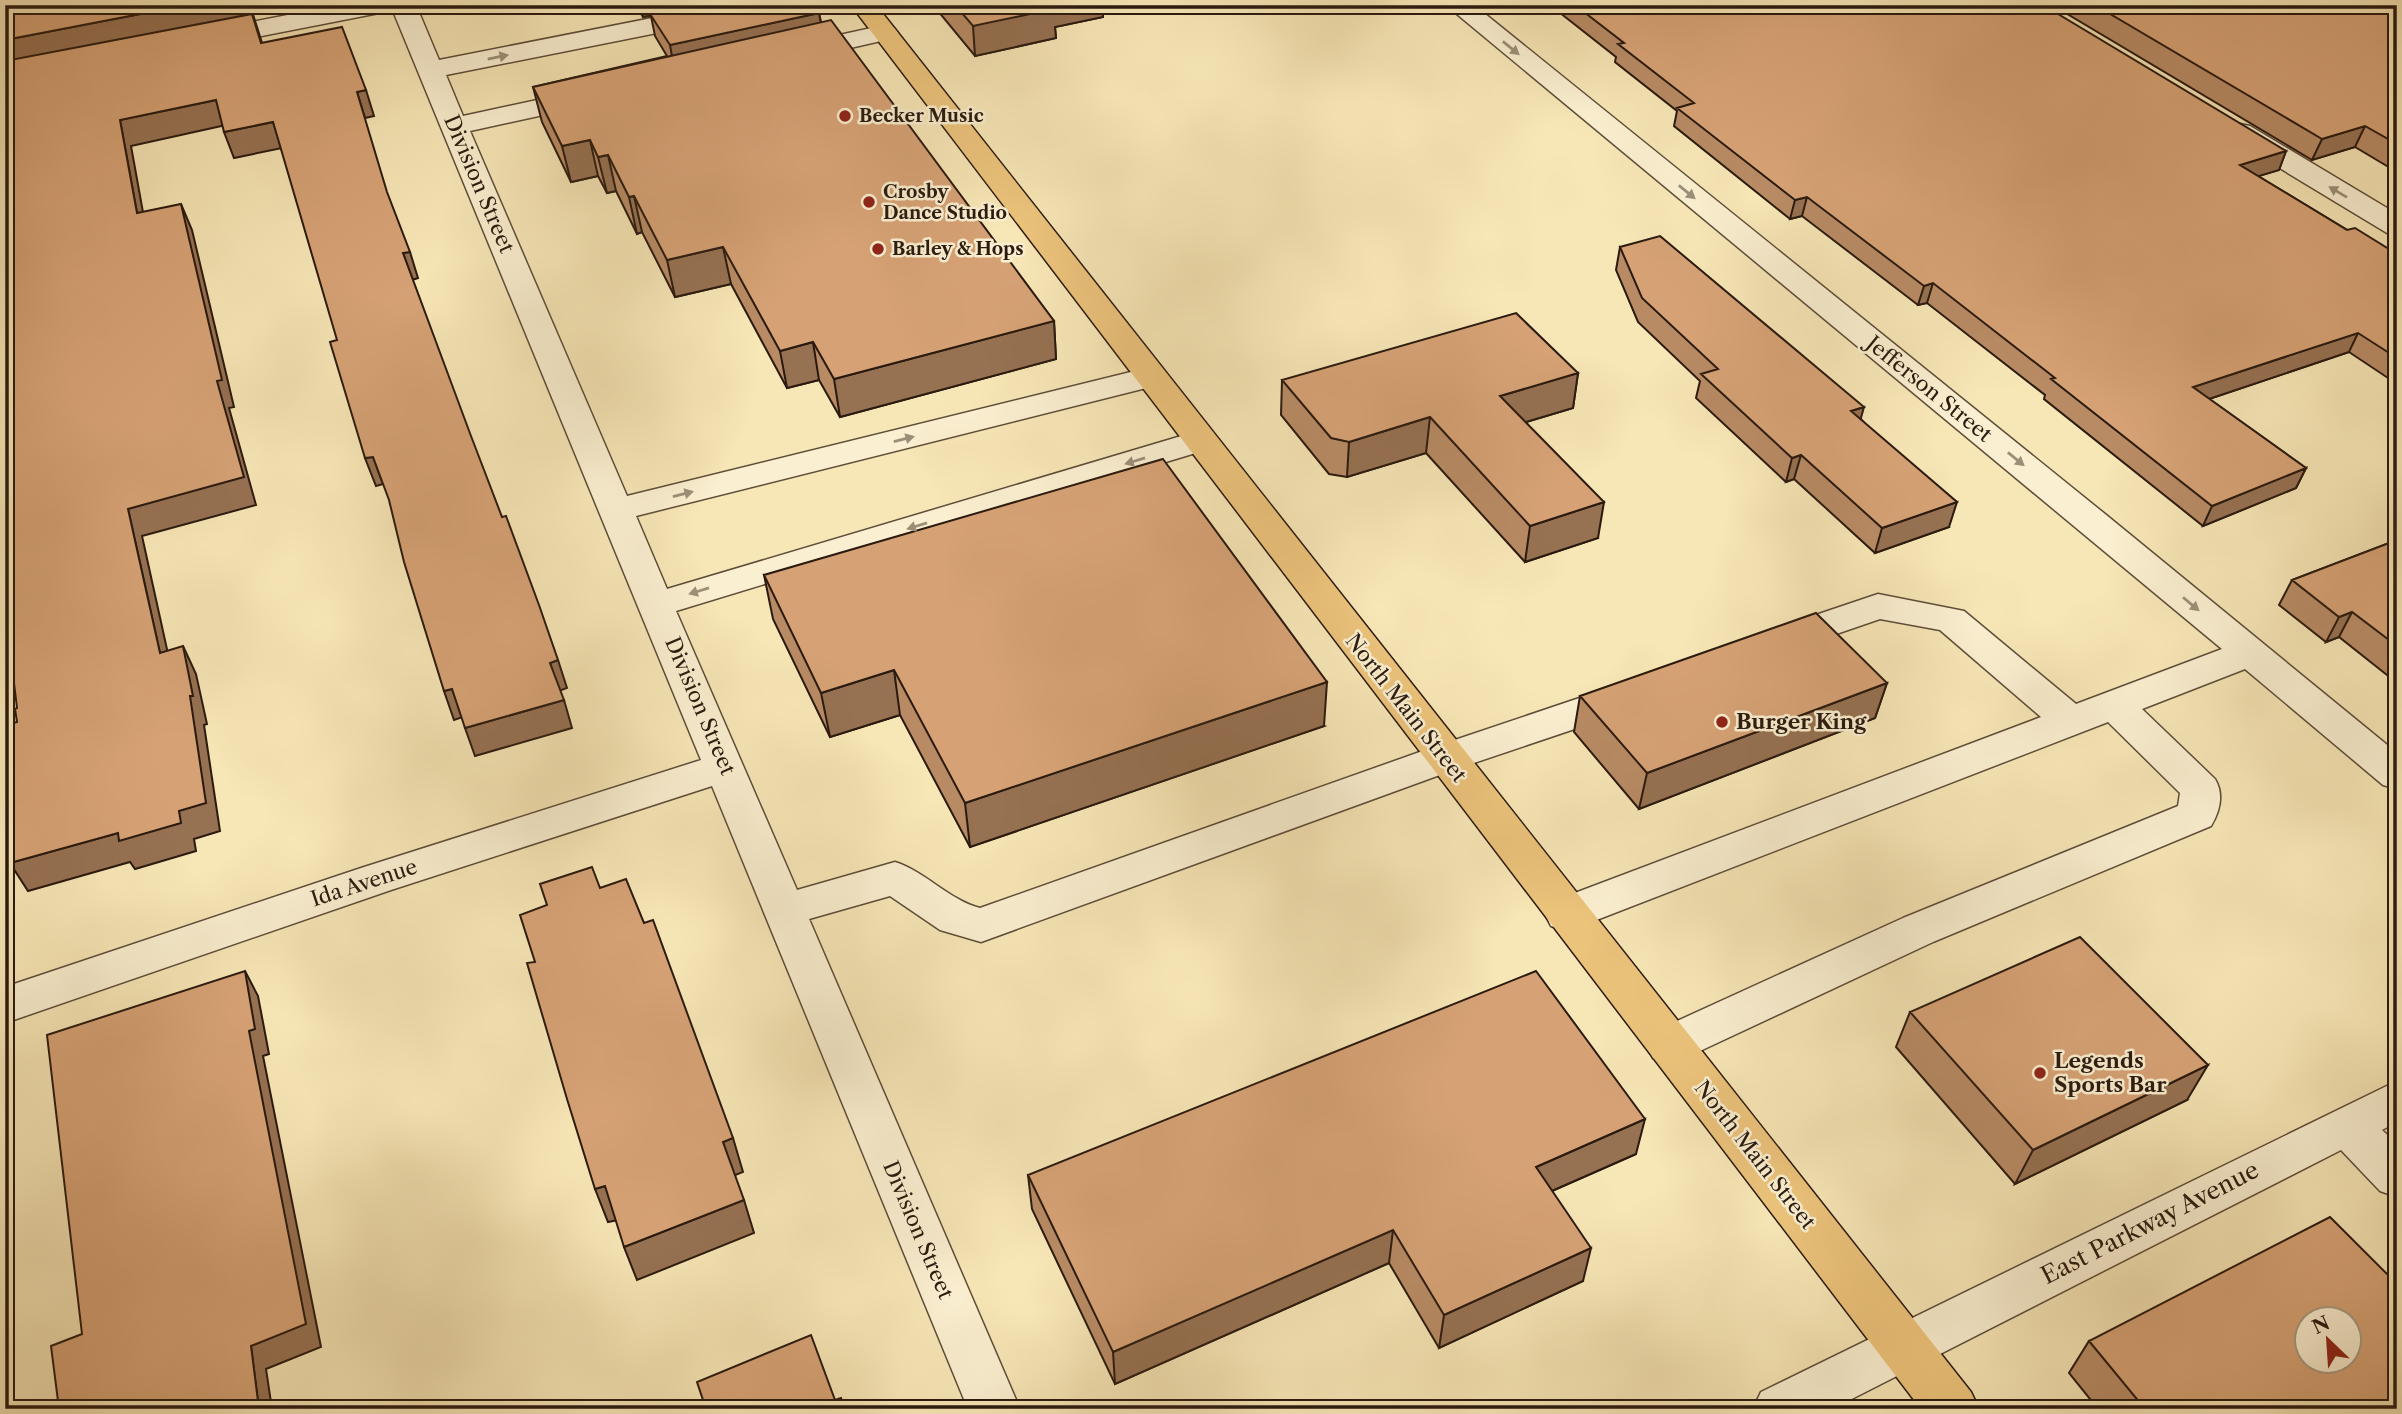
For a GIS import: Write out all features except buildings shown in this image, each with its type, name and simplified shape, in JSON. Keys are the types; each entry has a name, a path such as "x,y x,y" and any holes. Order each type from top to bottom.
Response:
{"main road":[{"name":"North Main Street","path":"874,19 1566,914 1953,1409"}],"street":[{"path":"183,44 332,10 379,5"},
{"name":"Division Street","path":"403,5 994,1409"},
{"path":"431,70 757,5"},
{"name":"Jefferson Street","path":"1458,5 2397,775"},
{"path":"777,57 874,19"},
{"path":"454,126 616,91"},
{"path":"2219,120 2397,227"},
{"path":"617,510 1151,377"},
{"path":"657,604 1200,441"},
{"path":"1751,651 1878,607 1951,620 2069,720"},
{"path":"1566,914 2249,653"},
{"path":"785,910 895,878 955,918 981,925 1445,758 1660,684"},
{"path":"1669,1045 1918,930 2197,815 2201,789 2114,705"},
{"name":"Ida Avenue","path":"5,1005 376,879 725,767"},
{"name":"East Parkway Avenue","path":"1779,1409 2397,1100"},
{"path":"2347,1125 2397,1176"}],"place":[{"name":"Becker Music","path":"845,116"},
{"name":"Crosby Dance Studio","path":"869,202"},
{"name":"Barley & Hops","path":"878,249"},
{"name":"Burger King","path":"1722,722"},
{"name":"Legends Sports Bar","path":"2040,1073"}]}
